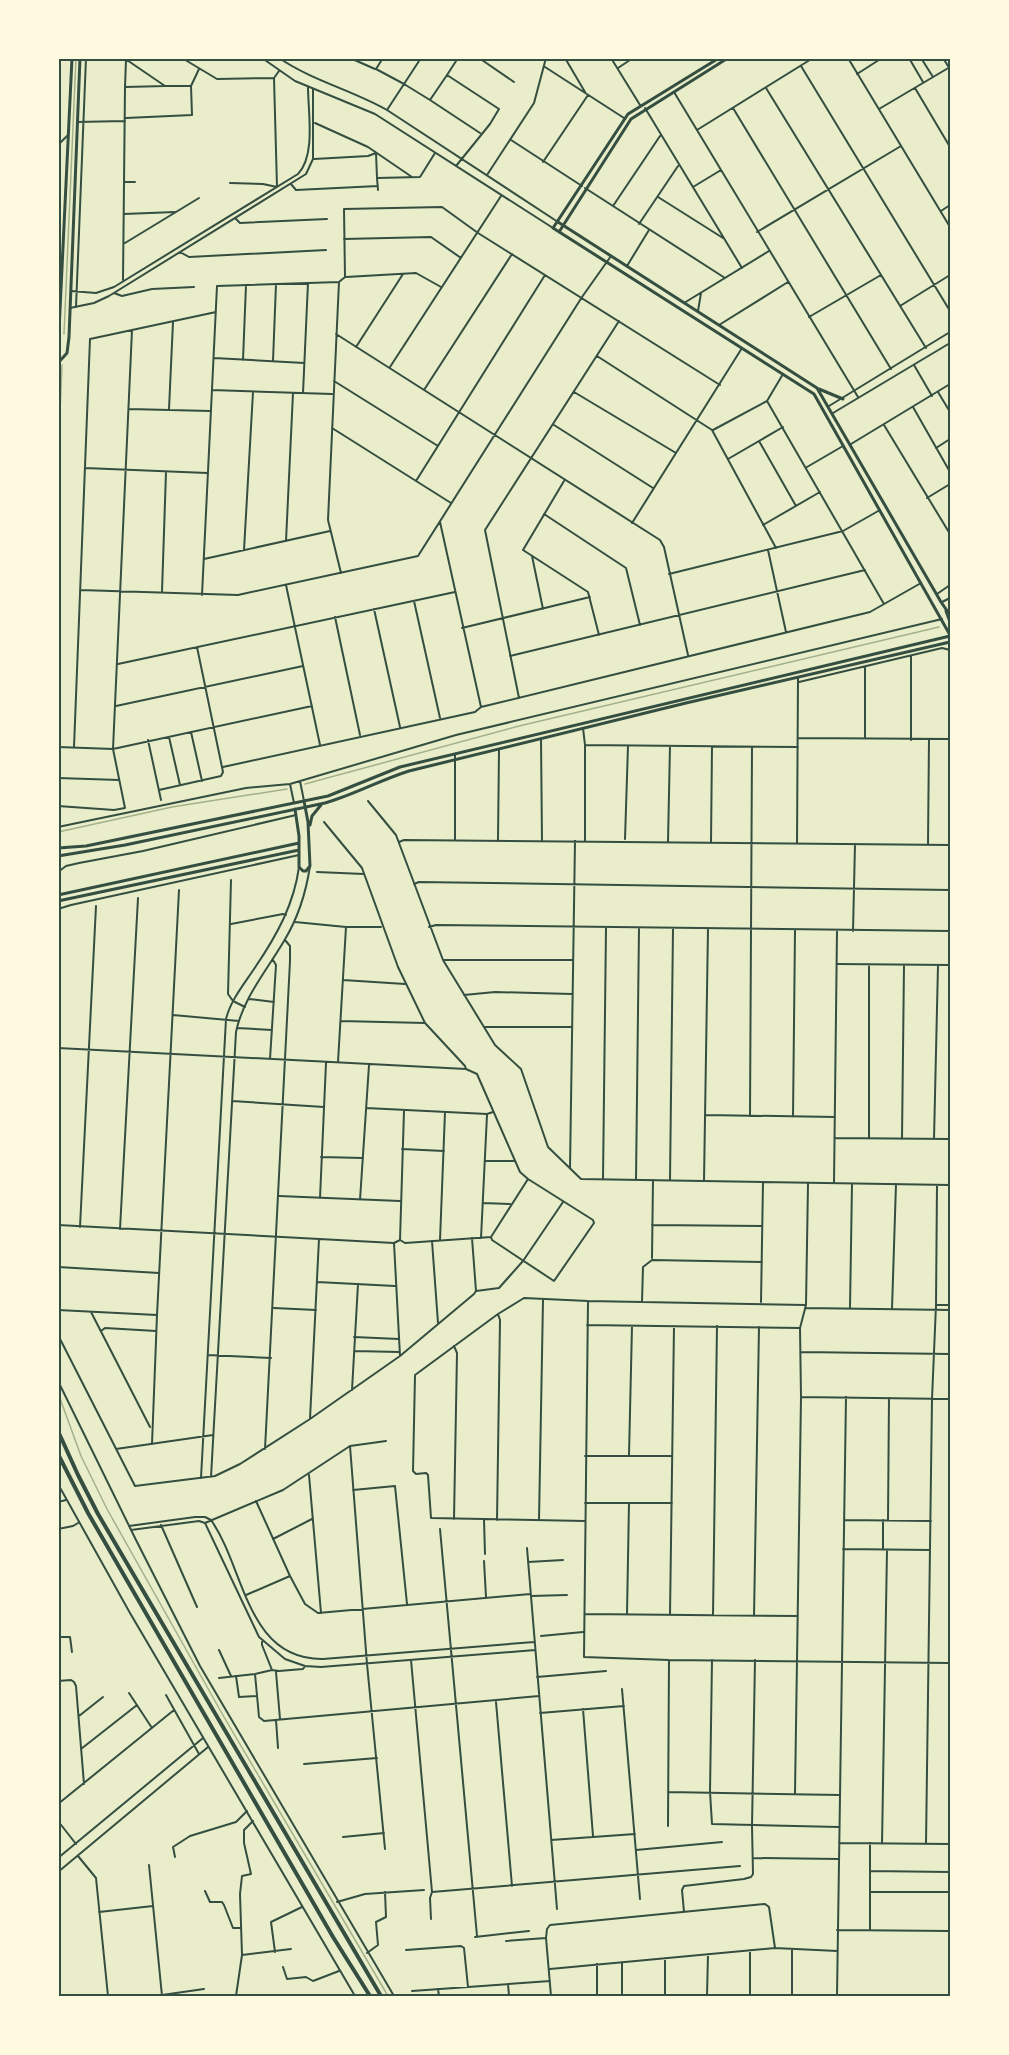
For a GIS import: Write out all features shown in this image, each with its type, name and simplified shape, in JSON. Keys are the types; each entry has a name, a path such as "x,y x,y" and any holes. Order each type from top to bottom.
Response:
{"highway":[{"path":"58,1431 98,1514 381,1996"},
{"path":"58,1454 98,1531 370,1996"}],"main road":[{"path":"58,363 64,358 68,346 71,291 76,159 72,58"},
{"path":"58,352 69,134 78,122 80,58"},
{"path":"559,232 624,118 640,105 719,58"},
{"path":"58,848 86,846 328,796 348,790 399,767 950,636 814,394 553,228 631,119 645,108 728,58"},
{"path":"558,222 817,388 843,399"},
{"path":"696,319 699,312"},
{"path":"59,345 68,346"},
{"path":"817,388 951,622"},
{"path":"945,609 951,615"},
{"path":"58,856 305,808 350,796 389,777 583,728 798,680 951,642"},
{"path":"294,803 299,865 304,871 310,866 309,832 304,801"},
{"path":"309,832 312,816 318,807 325,803"},
{"path":"58,895 299,843"},
{"path":"58,901 299,850"}],"street":[{"path":"76,307 86,58"},
{"path":"182,58 217,79 274,78"},
{"path":"262,58 308,87 375,114 553,228"},
{"path":"279,58 306,75 387,110 558,222"},
{"path":"350,58 404,84 481,134"},
{"path":"376,69 383,58"},
{"path":"387,110 421,58"},
{"path":"430,100 458,58"},
{"path":"479,58 514,81"},
{"path":"486,176 534,103 546,58"},
{"path":"565,58 587,94"},
{"path":"611,58 640,105"},
{"path":"617,68 633,58"},
{"path":"697,130 813,58"},
{"path":"848,58 951,227"},
{"path":"857,74 882,58"},
{"path":"909,58 924,83"},
{"path":"921,58 933,77"},
{"path":"879,109 950,67 943,58"},
{"path":"125,59 165,86"},
{"path":"123,280 125,59"},
{"path":"801,66 951,311"},
{"path":"545,67 624,118"},
{"path":"78,122 192,116 190,86 199,69"},
{"path":"277,187 274,78 279,70"},
{"path":"447,75 499,109 490,124 456,166"},
{"path":"125,87 190,86"},
{"path":"71,291 96,293 105,291 298,174 307,160 309,150 308,87"},
{"path":"70,308 94,303 114,293 306,174 313,159 313,88"},
{"path":"766,88 926,348"},
{"path":"915,88 951,147"},
{"path":"674,92 859,398"},
{"path":"543,162 587,94"},
{"path":"645,108 742,268"},
{"path":"733,108 891,369"},
{"path":"314,123 359,142 412,177"},
{"path":"58,145 69,134"},
{"path":"613,206 661,135"},
{"path":"511,139 543,162 725,278"},
{"path":"757,232 901,146"},
{"path":"313,159 368,156 376,153"},
{"path":"291,184 297,190 378,188 376,153"},
{"path":"377,178 420,177 435,153"},
{"path":"639,224 679,165"},
{"path":"693,187 721,170"},
{"path":"124,182 135,182"},
{"path":"230,183 263,184 277,187"},
{"path":"389,368 501,196"},
{"path":"658,197 723,238"},
{"path":"123,244 199,198"},
{"path":"941,211 951,205"},
{"path":"345,277 344,209 442,207 478,233 720,384"},
{"path":"124,214 176,212"},
{"path":"236,218 240,223 327,219"},
{"path":"627,266 649,229"},
{"path":"344,239 431,237 461,258"},
{"path":"180,252 189,256 327,250"},
{"path":"684,303 769,251"},
{"path":"424,390 512,254"},
{"path":"80,590 238,596 418,556 582,297 611,256"},
{"path":"356,347 403,273"},
{"path":"202,595 218,286 339,282 345,277 416,273 441,287"},
{"path":"58,274 63,275"},
{"path":"132,275 135,280"},
{"path":"416,481 545,275"},
{"path":"809,317 881,275"},
{"path":"900,306 951,275"},
{"path":"339,282 328,520 341,573"},
{"path":"719,325 788,282"},
{"path":"303,393 308,283"},
{"path":"273,361 276,284"},
{"path":"243,360 246,285"},
{"path":"114,293 122,296 152,289 194,287"},
{"path":"699,312 701,293"},
{"path":"74,747 90,339 216,312"},
{"path":"519,698 485,530 619,321"},
{"path":"169,410 173,322"},
{"path":"58,806 114,810 125,808 112,749 116,706 132,330"},
{"path":"829,406 951,332"},
{"path":"336,334 662,542 688,656"},
{"path":"833,413 951,342"},
{"path":"632,523 742,348"},
{"path":"597,356 712,430 776,548"},
{"path":"214,358 304,363"},
{"path":"914,365 932,396"},
{"path":"712,430 767,401 783,374"},
{"path":"334,381 438,446"},
{"path":"851,444 951,384"},
{"path":"212,390 333,394"},
{"path":"244,550 253,392"},
{"path":"574,392 676,453"},
{"path":"938,392 951,412"},
{"path":"286,541 293,393"},
{"path":"767,401 884,604"},
{"path":"913,407 951,472"},
{"path":"129,409 210,411"},
{"path":"554,424 653,488"},
{"path":"884,424 951,534"},
{"path":"728,459 783,427"},
{"path":"332,428 452,504"},
{"path":"936,448 951,439"},
{"path":"759,441 796,506"},
{"path":"806,468 843,446"},
{"path":"85,468 207,473"},
{"path":"162,593 166,472"},
{"path":"565,480 523,549 588,592 599,635"},
{"path":"927,498 951,484"},
{"path":"763,525 820,492"},
{"path":"669,574 843,531 880,510"},
{"path":"544,514 626,568 640,625"},
{"path":"440,522 481,707"},
{"path":"204,559 330,531"},
{"path":"768,550 786,632"},
{"path":"532,556 543,609"},
{"path":"510,657 865,570"},
{"path":"223,767 475,712 481,707 870,612 921,582"},
{"path":"286,585 320,745"},
{"path":"937,594 951,585"},
{"path":"117,664 455,592"},
{"path":"462,628 590,597"},
{"path":"941,602 951,598"},
{"path":"414,601 440,719"},
{"path":"374,609 400,728"},
{"path":"335,617 360,736"},
{"path":"58,827 236,790 290,785 456,735 942,619"},
{"path":"159,789 221,776 223,772 196,647"},
{"path":"797,843 798,680 853,670 942,648 951,650"},
{"path":"911,655 911,740"},
{"path":"852,665 853,670"},
{"path":"116,706 303,666"},
{"path":"865,667 865,738"},
{"path":"58,747 112,749 312,706"},
{"path":"583,728 585,841"},
{"path":"191,732 202,781"},
{"path":"169,736 180,785"},
{"path":"798,738 951,739"},
{"path":"541,739 542,841"},
{"path":"928,845 929,739"},
{"path":"148,741 161,800"},
{"path":"585,745 798,747"},
{"path":"625,841 628,746"},
{"path":"668,842 670,746"},
{"path":"711,842 712,747"},
{"path":"750,1116 752,747"},
{"path":"498,840 499,749"},
{"path":"455,754 455,840"},
{"path":"58,778 119,780"},
{"path":"300,782 304,801"},
{"path":"290,785 294,803"},
{"path":"368,801 394,832 399,842 443,960 495,1045 521,1070 548,1147 581,1179 951,1185"},
{"path":"58,872 66,866 79,862 143,851 296,815"},
{"path":"324,822 360,865 405,984 425,1023 466,1069"},
{"path":"399,842 404,840 498,840 951,845"},
{"path":"570,1168 575,841"},
{"path":"853,931 855,844"},
{"path":"58,909 71,904 299,855"},
{"path":"201,1478 226,1019 233,1001 268,949 286,915 293,897 299,865"},
{"path":"211,1477 237,1028 249,999 295,922 306,889 310,866"},
{"path":"317,872 364,874"},
{"path":"231,880 228,992 233,1001 245,1007"},
{"path":"414,884 419,882 951,890"},
{"path":"152,1444 179,890"},
{"path":"120,1229 138,898"},
{"path":"80,1227 96,906"},
{"path":"231,924 286,915"},
{"path":"295,922 346,927 382,927"},
{"path":"429,927 436,925 951,931"},
{"path":"338,1062 346,927"},
{"path":"603,1179 606,928"},
{"path":"636,1180 639,928"},
{"path":"670,1180 672,928"},
{"path":"704,1181 708,929"},
{"path":"792,1117 795,930"},
{"path":"834,1184 837,931"},
{"path":"265,1449 290,961 290,946 285,940"},
{"path":"270,1059 276,965 273,960"},
{"path":"443,960 572,960"},
{"path":"838,964 951,965"},
{"path":"869,965 869,1139"},
{"path":"902,1139 904,965"},
{"path":"934,1139 938,965"},
{"path":"343,980 405,984"},
{"path":"464,995 495,992 572,994"},
{"path":"249,999 274,1002"},
{"path":"173,1015 239,1021"},
{"path":"341,1021 425,1023"},
{"path":"484,1027 571,1027"},
{"path":"237,1028 272,1030"},
{"path":"58,1048 466,1069 477,1074 520,1172 594,1222 556,1281 522,1261 491,1237"},
{"path":"320,1198 326,1062"},
{"path":"360,1200 369,1065"},
{"path":"232,1101 324,1107"},
{"path":"366,1108 487,1114 493,1112"},
{"path":"400,1240 404,1111"},
{"path":"440,1240 445,1112"},
{"path":"481,1238 487,1114"},
{"path":"705,1115 835,1117"},
{"path":"835,1138 951,1139"},
{"path":"402,1149 444,1152"},
{"path":"321,1157 363,1158"},
{"path":"485,1161 514,1161"},
{"path":"491,1237 528,1179"},
{"path":"652,1180 652,1260"},
{"path":"761,1303 763,1182"},
{"path":"795,1793 800,1328 805,1306 808,1184"},
{"path":"850,1308 852,1184"},
{"path":"892,1309 896,1184"},
{"path":"926,1844 937,1184"},
{"path":"279,1196 400,1201"},
{"path":"58,1335 135,1486 211,1477 229,1470 265,1449 352,1390 400,1354 476,1291 499,1288 522,1261 563,1202"},
{"path":"483,1203 511,1204"},
{"path":"58,1225 277,1238 394,1243 400,1240"},
{"path":"652,1225 762,1226"},
{"path":"400,1240 403,1243 491,1237"},
{"path":"472,1238 476,1291"},
{"path":"310,1419 320,1239"},
{"path":"432,1241 438,1323"},
{"path":"394,1243 400,1354"},
{"path":"642,1302 643,1267 652,1260 762,1262"},
{"path":"58,1267 159,1273"},
{"path":"317,1282 396,1286"},
{"path":"352,1390 358,1284"},
{"path":"585,1521 431,1518 428,1475 426,1473 416,1474 413,1471 414,1378 417,1373 521,1299 761,1303 951,1310"},
{"path":"539,1520 543,1299"},
{"path":"588,1301 583,1655 588,1658 669,1660 951,1663"},
{"path":"936,1305 951,1305"},
{"path":"274,1308 316,1310"},
{"path":"58,1310 157,1315"},
{"path":"91,1312 152,1429"},
{"path":"497,1520 500,1320 498,1314"},
{"path":"587,1325 800,1328"},
{"path":"629,1455 632,1325"},
{"path":"670,1614 674,1326"},
{"path":"713,1615 717,1326"},
{"path":"754,1616 759,1327"},
{"path":"101,1330 105,1328 156,1331"},
{"path":"354,1337 399,1339"},
{"path":"454,1346 457,1353 454,1519"},
{"path":"354,1351 400,1354"},
{"path":"801,1352 951,1354"},
{"path":"208,1355 270,1358"},
{"path":"58,1381 130,1530 200,1666 394,1996"},
{"path":"801,1397 951,1399"},
{"path":"837,1996 846,1397"},
{"path":"888,1520 889,1398"},
{"path":"116,1449 213,1435"},
{"path":"130,1530 201,1521 205,1523 283,1490 350,1446 386,1441"},
{"path":"350,1446 367,1664 385,1849"},
{"path":"585,1456 672,1456"},
{"path":"309,1475 321,1612"},
{"path":"58,1484 78,1523 355,1996"},
{"path":"353,1490 395,1486 407,1604"},
{"path":"58,1502 66,1500"},
{"path":"256,1501 305,1604 318,1613 486,1597 567,1595"},
{"path":"585,1503 672,1503"},
{"path":"627,1614 629,1503"},
{"path":"129,1526 195,1517 205,1517 211,1520 267,1636 292,1654 317,1659 534,1642"},
{"path":"273,1539 312,1519"},
{"path":"484,1520 485,1554"},
{"path":"844,1520 931,1521"},
{"path":"883,1520 883,1550"},
{"path":"58,1529 78,1523"},
{"path":"205,1523 247,1615 263,1641 285,1659 305,1666 321,1667 535,1650"},
{"path":"161,1525 197,1607"},
{"path":"440,1529 476,1936 529,1931"},
{"path":"527,1548 557,1910"},
{"path":"843,1549 930,1550"},
{"path":"882,1844 887,1550"},
{"path":"528,1562 563,1560"},
{"path":"484,1561 486,1597"},
{"path":"246,1595 290,1576"},
{"path":"247,1615 254,1612"},
{"path":"585,1614 798,1616"},
{"path":"541,1636 583,1632"},
{"path":"58,1637 70,1637 72,1652"},
{"path":"263,1641 262,1644 272,1670"},
{"path":"219,1650 231,1676"},
{"path":"411,1660 432,1892 430,1896 431,1919"},
{"path":"668,1826 669,1660"},
{"path":"712,1660 711,1822 714,1825 839,1827"},
{"path":"684,1912 682,1890 684,1886 749,1878 753,1874 755,1660"},
{"path":"219,1678 272,1670 303,1669 305,1666"},
{"path":"276,1671 278,1748"},
{"path":"537,1677 606,1671"},
{"path":"255,1674 260,1720 264,1721 496,1702 539,1696"},
{"path":"236,1676 239,1697 257,1696"},
{"path":"58,1681 71,1680 74,1682 84,1784"},
{"path":"622,1689 640,1899"},
{"path":"129,1693 152,1728"},
{"path":"166,1695 199,1754"},
{"path":"79,1716 103,1696"},
{"path":"496,1702 512,1886"},
{"path":"81,1749 137,1705"},
{"path":"540,1713 624,1706"},
{"path":"583,1709 593,1836"},
{"path":"58,1804 174,1710"},
{"path":"58,1858 203,1738"},
{"path":"58,1872 208,1747"},
{"path":"304,1764 377,1758"},
{"path":"171,1764 177,1772"},
{"path":"668,1792 840,1794"},
{"path":"175,1857 173,1847 190,1836 236,1822 247,1811"},
{"path":"58,1821 76,1844"},
{"path":"237,1996 242,1955 240,1894 242,1876 251,1874 244,1843 244,1830 253,1821"},
{"path":"343,1837 384,1833"},
{"path":"551,1840 635,1834"},
{"path":"636,1850 722,1842"},
{"path":"839,1843 951,1844"},
{"path":"870,1843 870,1930"},
{"path":"78,1856 96,1878 108,1996"},
{"path":"753,1858 839,1859"},
{"path":"149,1865 161,1996 204,1989"},
{"path":"432,1892 740,1866"},
{"path":"870,1871 951,1872"},
{"path":"337,1902 384,1892 424,1890"},
{"path":"205,1891 210,1902 220,1901 224,1905 233,1928 241,1928"},
{"path":"367,1953 378,1945 376,1921 386,1917 384,1892"},
{"path":"870,1892 951,1892"},
{"path":"551,1996 546,1938 549,1926 765,1904 769,1907 775,1948"},
{"path":"99,1912 153,1906"},
{"path":"275,1952 271,1922 302,1907"},
{"path":"837,1930 951,1931"},
{"path":"506,1941 546,1938"},
{"path":"406,1950 461,1946 464,1948 468,1987"},
{"path":"549,1969 775,1948 837,1951"},
{"path":"242,1955 291,1949"},
{"path":"792,1949 792,1996"},
{"path":"750,1950 750,1996"},
{"path":"707,1996 708,1954"},
{"path":"665,1996 666,1958"},
{"path":"622,1962 622,1996"},
{"path":"597,1964 597,1996"},
{"path":"283,1967 287,1979 306,1977 312,1981 340,1970"},
{"path":"412,1991 550,1981"},
{"path":"508,1984 509,1996"},
{"path":"438,1989 439,1996"}],"waterway":[{"path":"64,334 76,58"},
{"path":"58,460 62,365"},
{"path":"305,784 519,726 939,627"},
{"path":"58,832 172,807 287,789"},
{"path":"58,1393 81,1456 107,1509 224,1717 388,1996"}]}
